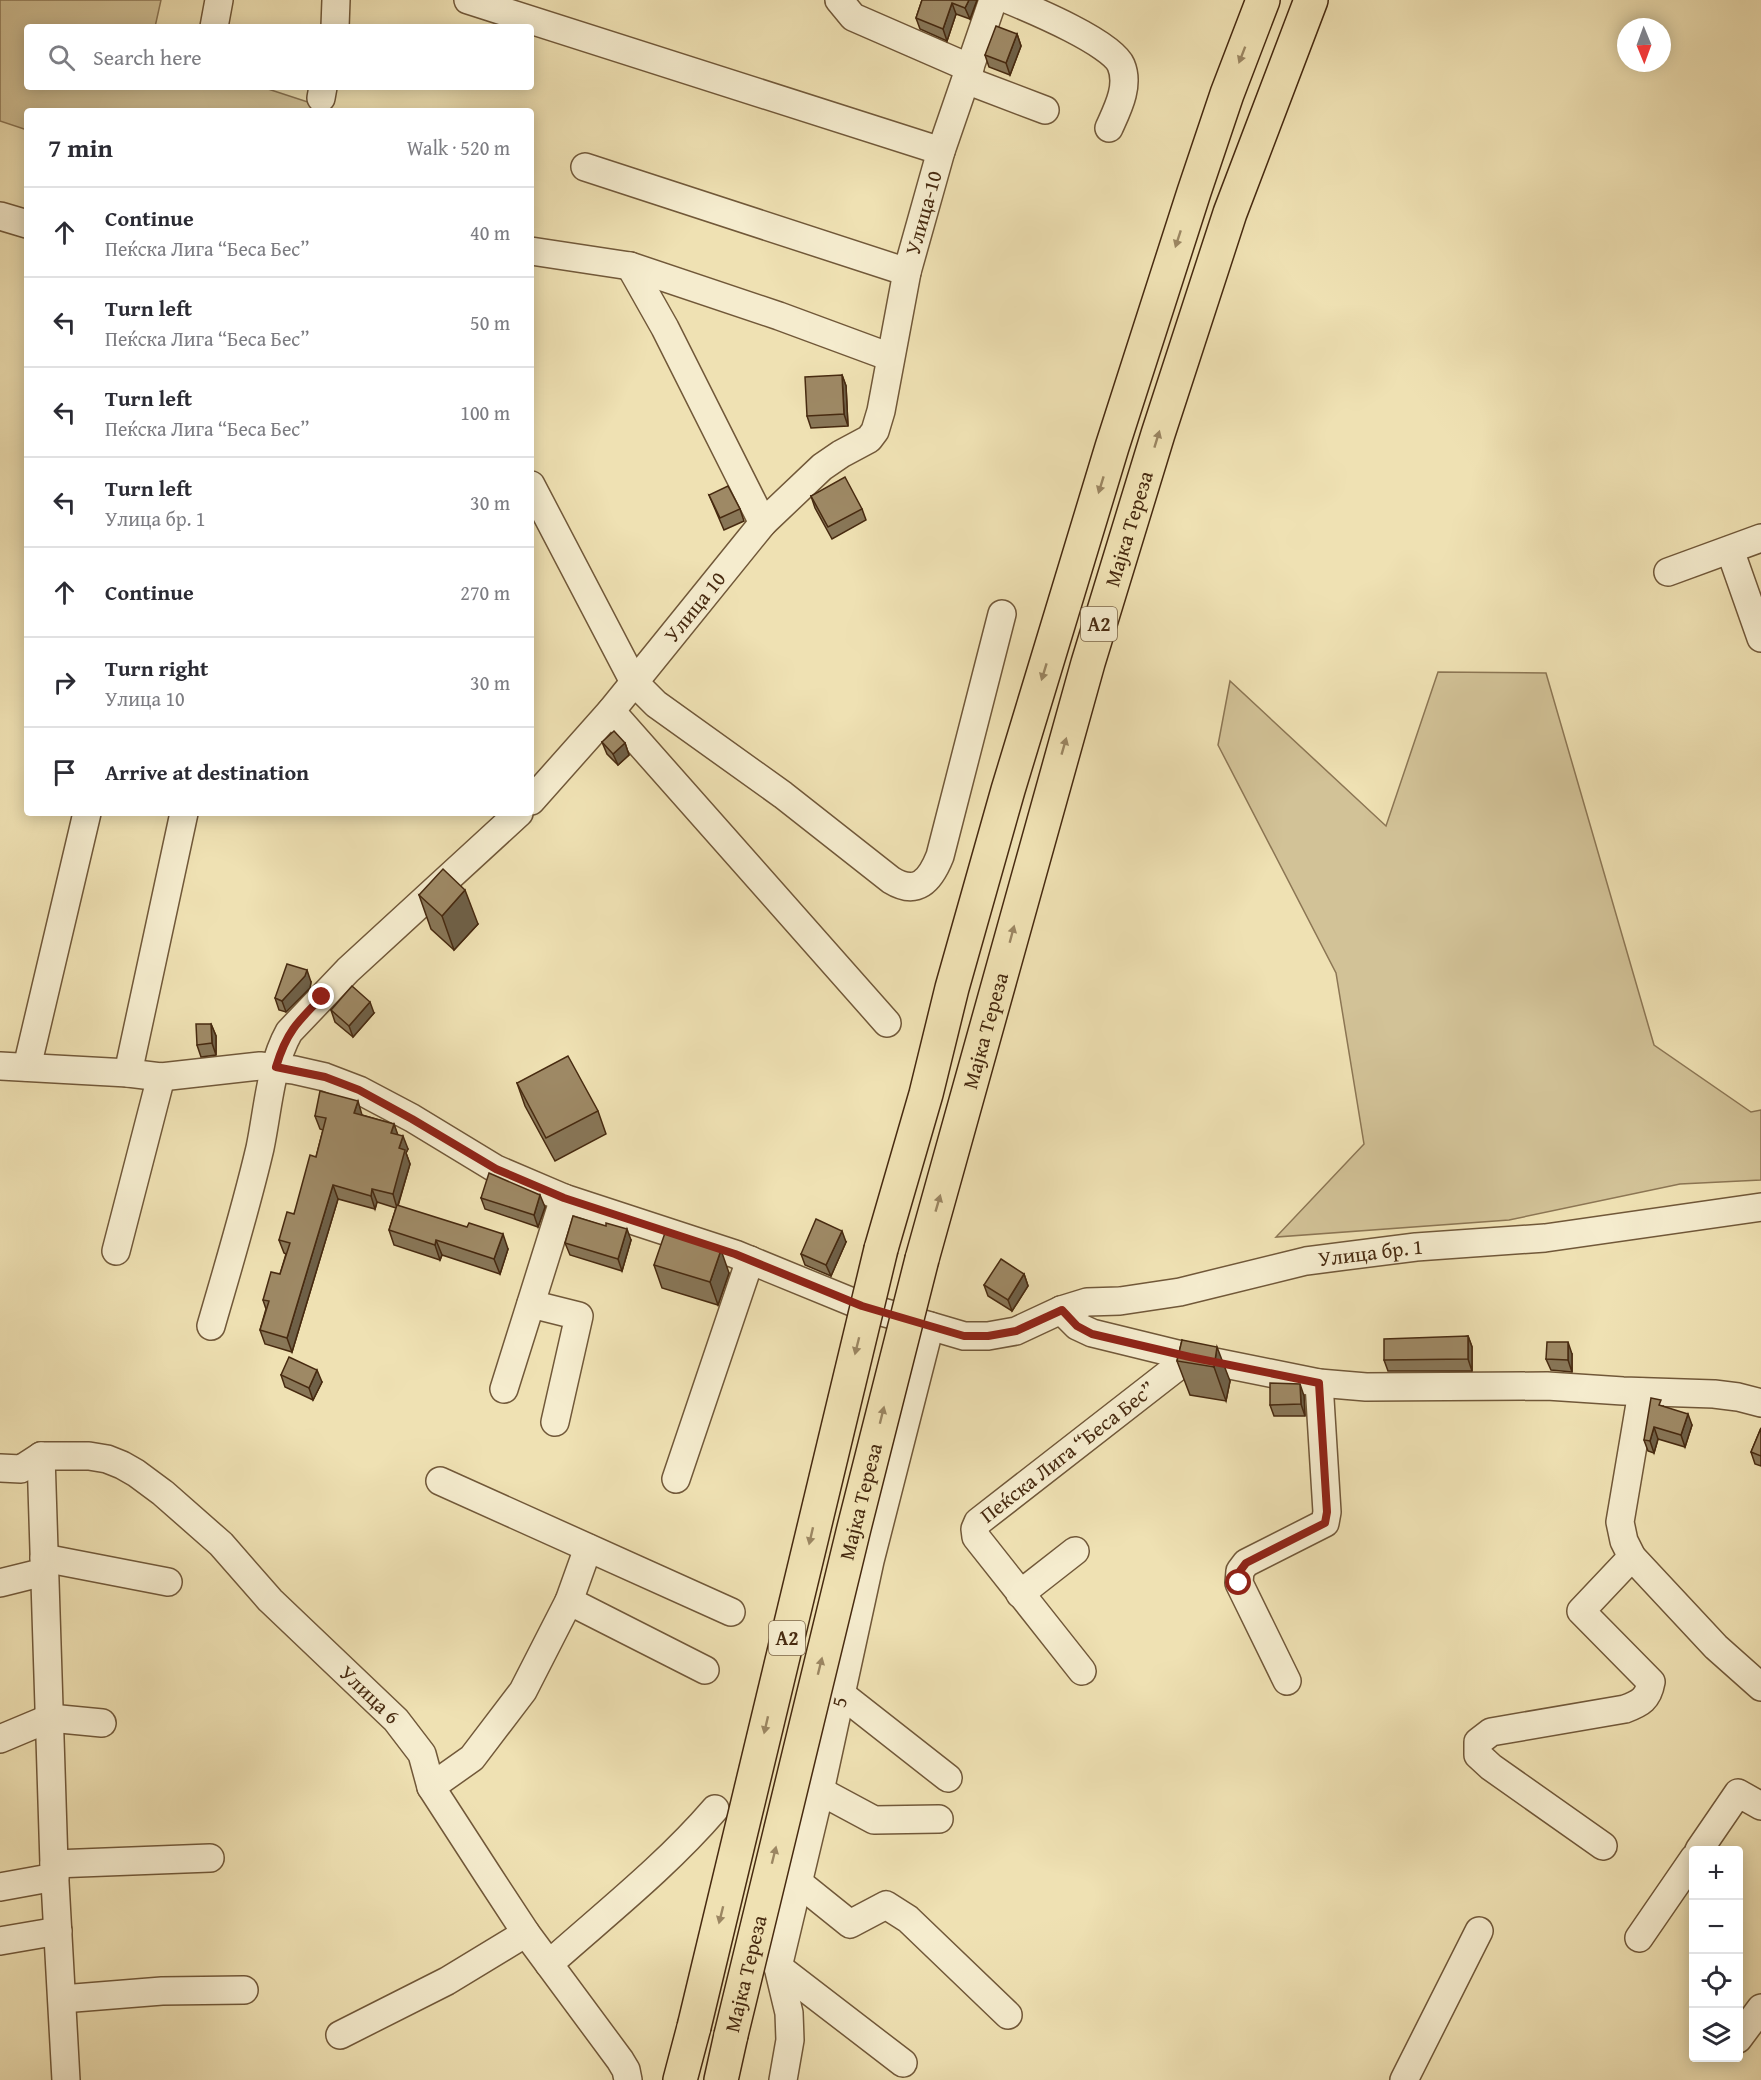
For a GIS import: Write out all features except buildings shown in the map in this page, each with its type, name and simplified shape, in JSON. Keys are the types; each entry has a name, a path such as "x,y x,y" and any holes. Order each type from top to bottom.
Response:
{"highway":[{"name":"Мајка Тереза","path":"680,2080 881,1249 926,1094 952,988 1008,790 1109,458 1201,170 1263,0"},
{"name":"Мајка Тереза","path":"721,2080 854,1528 922,1259 1081,686 1158,434 1230,213 1311,0"}],"street":[{"path":"215,24 219,0"},
{"path":"334,24 336,0"},
{"path":"468,0 941,150"},
{"path":"839,0 854,17 1045,110"},
{"name":"Улица-10","path":"875,431 881,411 907,272 941,150 993,0"},
{"path":"1009,0 1086,38 1108,50 1117,58 1122,66 1124,87 1109,128"},
{"path":"585,167 907,272"},
{"path":"0,216 24,223"},
{"path":"534,251 630,266 890,357"},
{"path":"630,266 665,328 763,524"},
{"name":"Улица 10","path":"534,798 611,711 763,524 810,477 841,454 869,439 875,431"},
{"path":"534,491 634,682 656,704 783,795 891,880 908,888 915,887 928,879 940,856 1002,614"},
{"path":"1668,572 1761,538"},
{"path":"1730,550 1761,638"},
{"path":"611,711 886,1023"},
{"path":"27,1067 86,816"},
{"path":"128,1073 183,816"},
{"path":"212,1326 260,1149 283,1042 295,1024 348,970 516,816"},
{"name":"Улица бр. 1","path":"0,1066 161,1077 241,1067 276,1067 325,1077 359,1090 496,1169 564,1198 750,1260 862,1306 964,1336 988,1336 1016,1331 1062,1310 1087,1302 1120,1301 1180,1292 1306,1261 1416,1247 1545,1238 1761,1207"},
{"path":"116,1251 161,1077"},
{"path":"504,1389 564,1198"},
{"path":"676,1479 750,1260"},
{"path":"531,1304 579,1316 555,1422"},
{"name":"Пеќска Лига “Беса Бес”","path":"1062,1310 1077,1326 1092,1334 1190,1357 1319,1383 1366,1388 1547,1386 1714,1394 1761,1403"},
{"name":"5","path":"783,2080 790,2040 789,2013 778,1967 820,1791 870,1561 930,1326"},
{"name":"Пеќска Лига “Беса Бес”","path":"1082,1671 976,1537 975,1529 978,1522 1190,1357"},
{"path":"1287,1681 1239,1583 1240,1571 1246,1563 1325,1523 1327,1512 1319,1383"},
{"path":"1642,1392 1620,1522 1624,1541 1632,1557 1655,1584 1716,1647 1761,1687"},
{"path":"41,1456 55,1871 66,2080"},
{"name":"Улица 6","path":"0,1468 21,1469 41,1456 81,1456 107,1460 129,1469 163,1493 221,1545 270,1600 396,1720 422,1754 431,1787 526,1933 620,2060 628,2080"},
{"path":"440,1481 731,1612"},
{"path":"431,1787 472,1758 511,1708 535,1669 569,1601 588,1548"},
{"path":"1020,1594 1075,1551"},
{"path":"1603,1846 1491,1767 1478,1755 1478,1742 1491,1732 1625,1709 1641,1703 1649,1694 1651,1682 1581,1611 1632,1557"},
{"path":"0,1582 44,1565 168,1582"},
{"path":"569,1601 705,1670"},
{"path":"841,1694 948,1778"},
{"path":"0,1739 50,1718 102,1723"},
{"path":"820,1791 874,1820 939,1819"},
{"path":"1702,1846 1738,1793 1761,1806"},
{"path":"549,1964 638,1884 715,1809"},
{"path":"0,1887 55,1871 210,1858"},
{"path":"1639,1938 1689,1865"},
{"path":"799,1883 850,1924 886,1905 908,1919 1008,2015"},
{"path":"0,1941 58,1931"},
{"path":"1404,2080 1479,1932"},
{"path":"340,2035 447,1981 526,1933"},
{"path":"778,1967 903,2063"},
{"path":"62,1998 162,1991 244,1990"},
{"path":"1743,2032 1761,2008"}],"shaded area":[{"path":"0,0 161,0 156,24 24,24 24,90 271,90 323,107 24,108 24,129 0,121"},
{"path":"1438,672 1546,673 1654,1045 1751,1112 1761,1110 1761,1180 1680,1184 1509,1220 1276,1237 1364,1144 1336,973 1218,745 1230,681 1386,826"}],"route":[{"path":"322,997 289,1032 283,1042 276,1067 325,1077 359,1090 496,1169 564,1198 735,1254 862,1306 964,1336 988,1336 1016,1331 1062,1310 1077,1326 1092,1334 1268,1374 1319,1383 1327,1512 1325,1523 1246,1563 1240,1571 1239,1583"}]}
